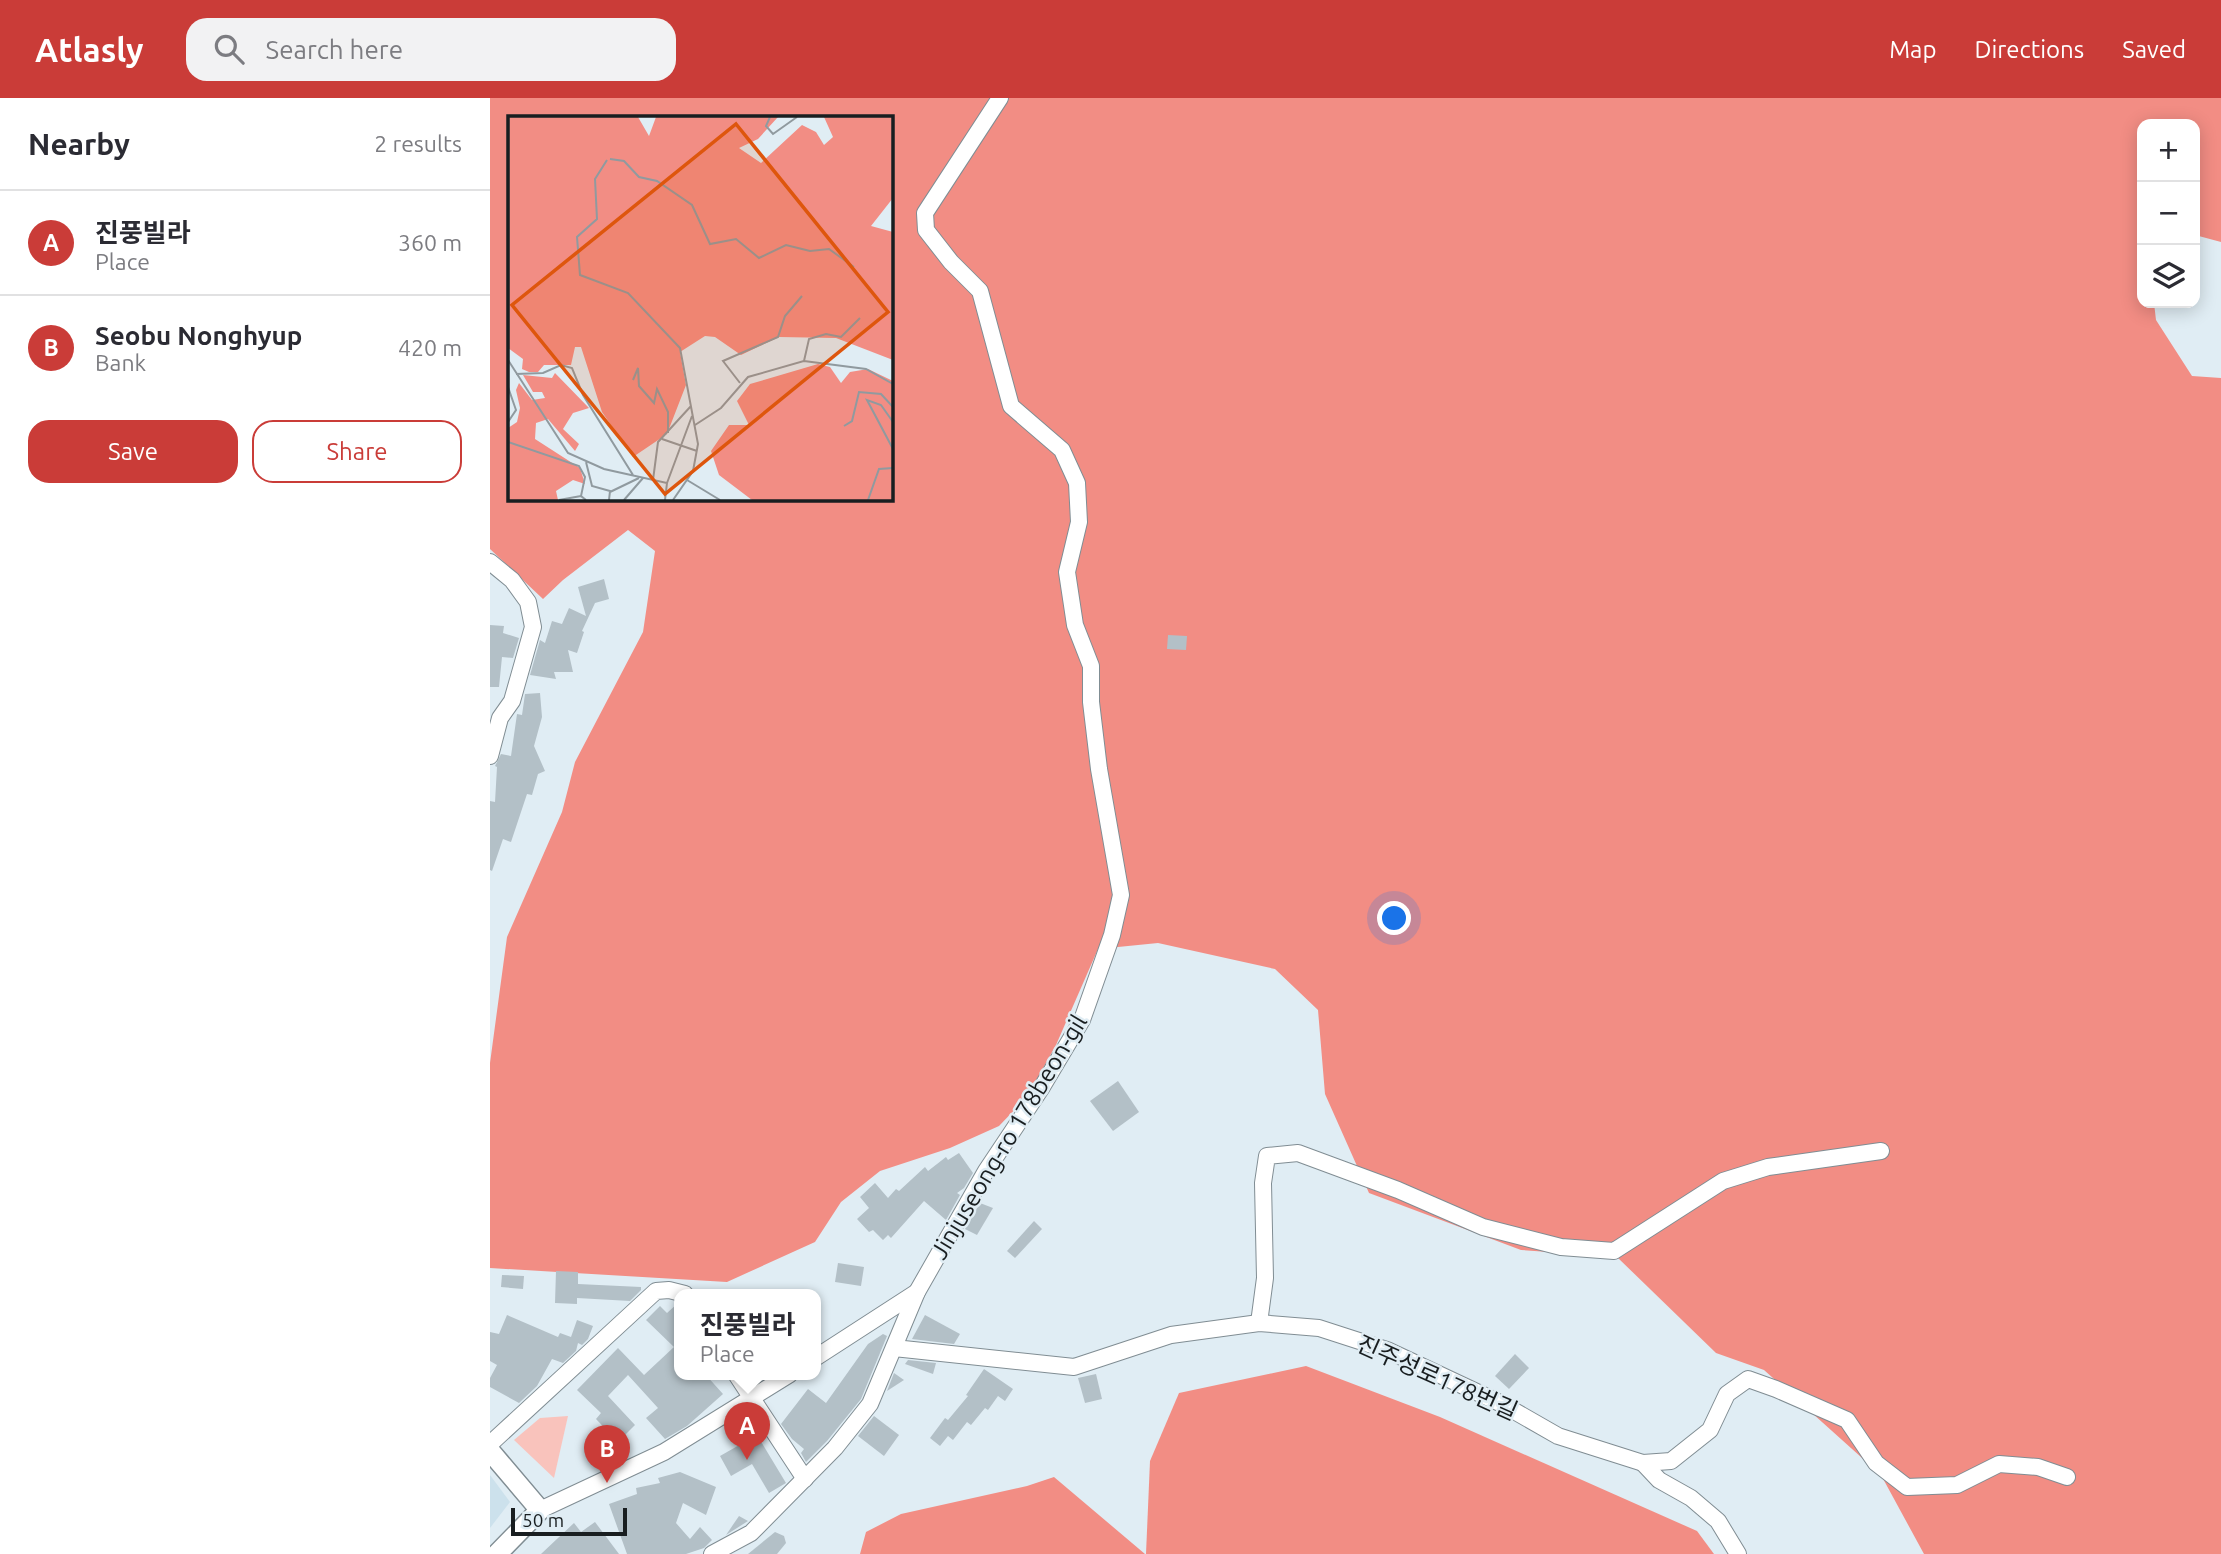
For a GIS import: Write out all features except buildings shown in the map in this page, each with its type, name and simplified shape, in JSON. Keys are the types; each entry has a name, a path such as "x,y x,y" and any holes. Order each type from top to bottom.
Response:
{"main road":[{"path":"490,1451 540,1510 497,1554"}],"street":[{"name":"Jinjuseong-ro 178beon-gil","path":"712,1554 751,1533 835,1448 870,1404 917,1292 986,1171 1042,1087 1082,1020 1112,935 1121,895 1098,769 1091,702 1091,666 1075,625 1067,572 1079,522 1077,482 1062,450 1011,406 980,291 951,262 926,230 925,213 1000,98"},
{"path":"490,756 500,719 512,701 533,627 528,602 512,580 491,562"},
{"path":"1259,1323 1265,1278 1263,1183 1267,1156 1298,1153 1398,1190 1483,1227 1561,1247 1614,1251 1723,1181 1768,1167 1881,1151"},
{"path":"490,1444 656,1291 674,1292"},
{"name":"Jinjuseong-ro 178beon-gil","path":"821,1354 917,1292"},
{"name":"진주성로178번길","path":"894,1348 1074,1367 1171,1335 1259,1323 1319,1328 1387,1350 1502,1404 1558,1436 1643,1463 1671,1461 1710,1430 1727,1395 1748,1379 1776,1388 1847,1420 1876,1463 1907,1488 1957,1485 1999,1464 2038,1467 2067,1477"},
{"path":"740,1380 805,1479"},
{"path":"540,1510 664,1452 781,1380"},
{"name":"진주성로178번길","path":"1643,1463 1659,1480 1691,1498 1718,1521 1738,1554"}],"shaded area":[{"path":"490,98 2221,98 2221,242 2200,236 2200,119 2137,119 2137,308 2155,308 2156,320 2192,376 2221,378 2221,1554 1924,1554 1881,1475 1764,1370 1716,1353 1617,1257 1521,1250 1369,1193 1325,1094 1318,1010 1275,969 1158,943 1098,949 1056,1045 1027,1097 999,1126 950,1148 880,1171 841,1202 815,1242 727,1282 490,1268 490,1063 507,937 562,812 575,762 643,632 655,551 628,530 563,580 543,599 490,549"},
{"path":"1306,1366 1440,1417 1697,1531 1714,1554 1146,1554 1150,1461 1179,1393"},
{"path":"568,1416 554,1478 514,1440 540,1418"},
{"path":"490,1475 510,1502 490,1528"},
{"path":"1054,1477 1145,1554 860,1554 866,1532 901,1514 1027,1486"}],"place":[{"name":"진풍빌라","path":"747,1460"},
{"name":"Seobu Nonghyup","path":"607,1483"}]}
